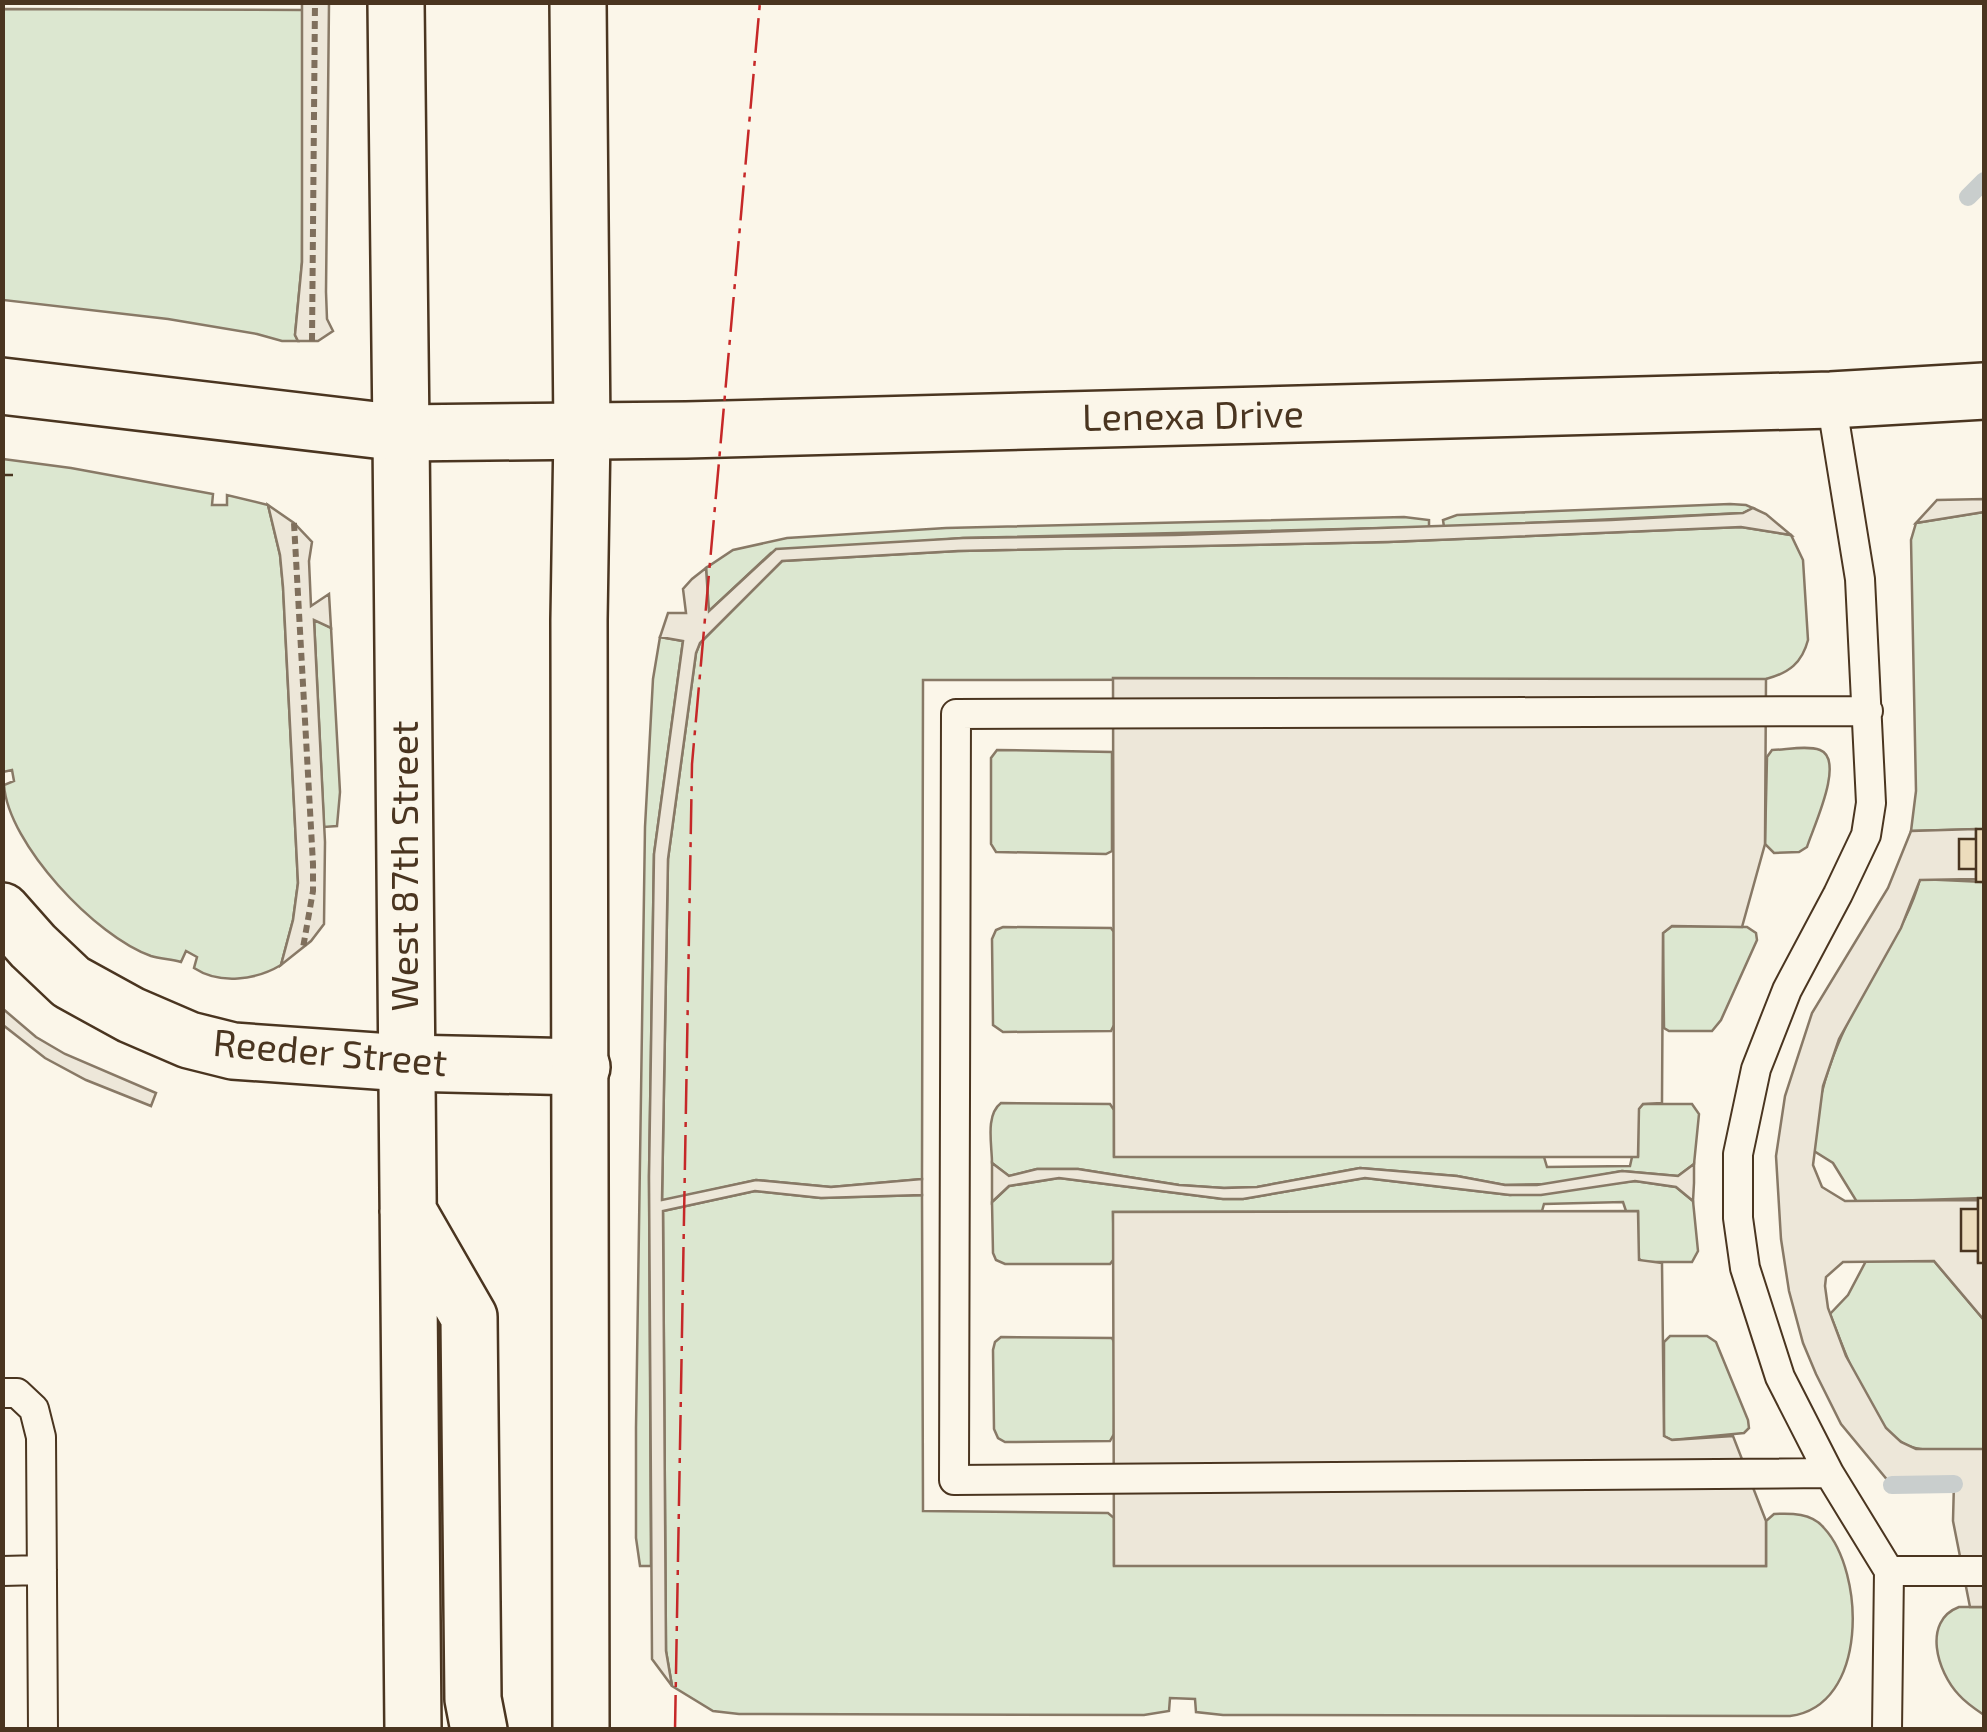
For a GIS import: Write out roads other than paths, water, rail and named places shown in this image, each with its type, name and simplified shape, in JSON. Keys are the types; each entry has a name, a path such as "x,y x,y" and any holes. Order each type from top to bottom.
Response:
{"main road":[{"name":"West 87th Street","path":"396,2 406,615 406,1208 413,1730"},
{"path":"578,2 582,432 581,1730"},
{"name":"Lenexa Drive","path":"2,386 402,433 582,432 1831,400 1984,391"},
{"name":"Reeder Street","path":"2,911 72,982 131,1015 188,1040 233,1051 406,1063 582,1067"},
{"path":"406,1208 469,1318 473,1699 479,1730"}],"lane":[{"path":"1831,400 1860,579 1870,803 1866,834 1787,990 1756,1068 1738,1154 1738,1218 1754,1298 1780,1376 1829,1474 1889,1571 1887,1730"},
{"path":"1829,1474 954,1480 956,714 1868,711"},
{"path":"2,1393 17,1393 34,1409 41,1437 43,1730"},
{"path":"2,1571 42,1570"},
{"path":"1889,1571 1984,1571"}],"waterway":[{"path":"1968,197 1984,181"},
{"path":"1892,1485 1954,1484"}]}
